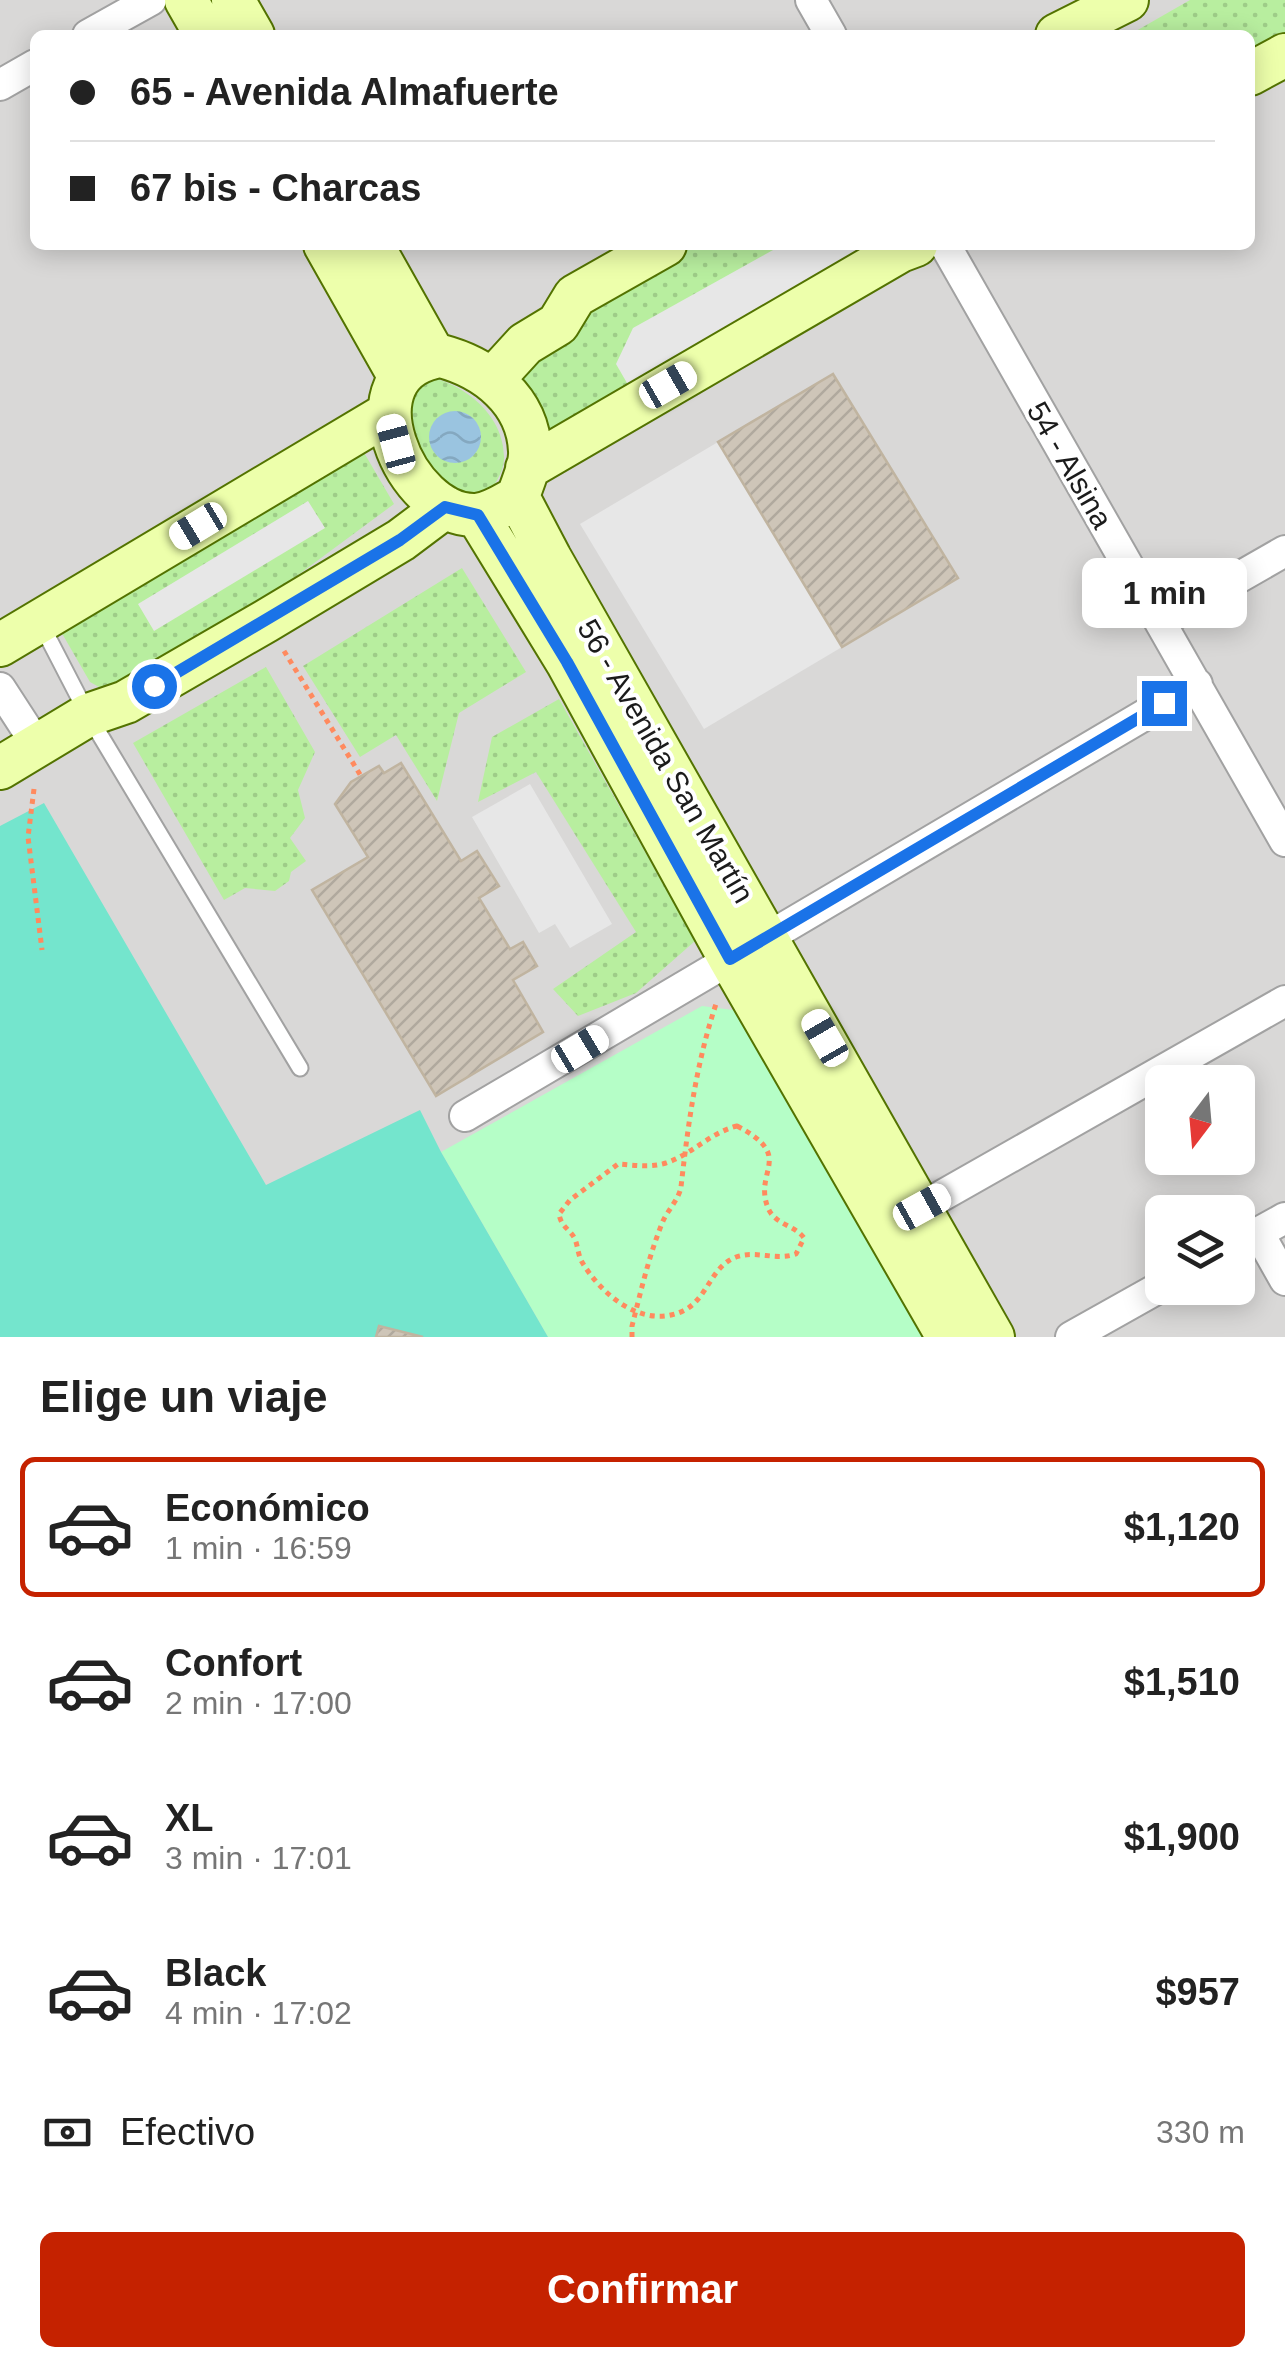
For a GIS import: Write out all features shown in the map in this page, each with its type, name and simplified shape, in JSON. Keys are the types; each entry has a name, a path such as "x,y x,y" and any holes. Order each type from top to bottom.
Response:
{"main road":[{"path":"186,0 203,30"},
{"path":"233,0 250,30"},
{"path":"1067,30 1126,0"},
{"path":"1255,71 1285,56"},
{"path":"327,250 398,374 408,381"},
{"path":"373,250 408,381 396,444 423,490 461,511"},
{"path":"492,379 525,344 558,324 575,296 655,250"},
{"path":"19,756 88,715 126,702 400,540 461,511 497,509 522,482 903,250"},
{"path":"0,645 408,381 466,363 492,379 514,402 526,430 531,454 522,482"},
{"name":"56 - Avenida San Martín","path":"522,482 550,558 922,1207 992,1337"},
{"name":"56 - Avenida San Martín","path":"461,511 567,662 730,959 948,1337"}],"street":[{"path":"97,30 151,0"},
{"path":"811,0 828,30"},
{"path":"0,85 30,68"},
{"name":"54 - Alsina","path":"948,250 1285,840"},
{"path":"1160,622 1285,551"},
{"path":"465,1116 1197,684"},
{"path":"0,688 19,756"},
{"path":"922,1207 1285,1001"},
{"path":"1260,1231 1285,1280"},
{"path":"1071,1337 1145,1296"}],"lane":[{"path":"39,621 88,715 300,1068"}],"path":[{"path":"266,621 361,776"},
{"path":"19,756 35,774 28,837 42,950"},
{"path":"632,1337 648,1262 665,1216 681,1192 699,1064 730,959"},
{"path":"737,1126 755,1136 768,1150 770,1170 765,1192 769,1210 804,1238 796,1254 784,1258 738,1256 723,1263 705,1292 681,1312 666,1316 636,1311 604,1293 583,1264 575,1239 560,1223 560,1214 570,1200 618,1164 667,1162 717,1132 737,1126"}],"shaded area":[{"path":"0,0 1285,0 1285,1337 0,1337"},
{"path":"773,250 879,250 638,402 616,364 633,328"},
{"path":"718,442 842,647 704,729 580,524"},
{"path":"308,501 325,528 154,631 138,604"},
{"path":"530,784 612,924 570,948 555,924 539,933 472,817"},
{"path":"44,803 266,1185 420,1110 548,1337 0,1337 0,826"}],"green space":[{"path":"1190,0 1285,0 1285,38 1255,55 1255,30 1138,30"},
{"path":"679,250 864,250 546,434 502,386 539,362 591,300"},
{"path":"425,376 440,380 468,394 490,416 503,444 504,460 487,495 457,496 411,447 410,383","holes":["467,414 481,436 478,447 463,461 441,457 431,445"]},
{"path":"359,444 394,504 126,702 90,682 56,623"},
{"path":"462,568 526,672 459,713 437,801 396,735 360,757 303,666"},
{"path":"266,667 315,752 298,790 305,818 290,838 306,861 275,891 245,888 224,900 133,743"},
{"path":"559,699 695,941 636,993 578,1016 553,989 636,932 536,772 478,802 492,737"},
{"path":"702,1006 741,1011 924,1337 548,1337 441,1152"}],"water":[{"path":"455,411 473,419 481,437 473,455 455,463 437,455 429,437 437,419"}],"building":[{"path":"833,374 958,578 842,647 718,442"},
{"path":"401,763 461,861 477,851 499,886 479,898 510,949 523,942 537,966 513,980 543,1032 436,1096 312,890 368,857 335,804 351,782 379,766 384,773"},
{"path":"379,1326 423,1337 376,1337"}],"route":[{"path":"154,686 400,540 445,507 478,515 567,662 730,959 1164,703"}]}
